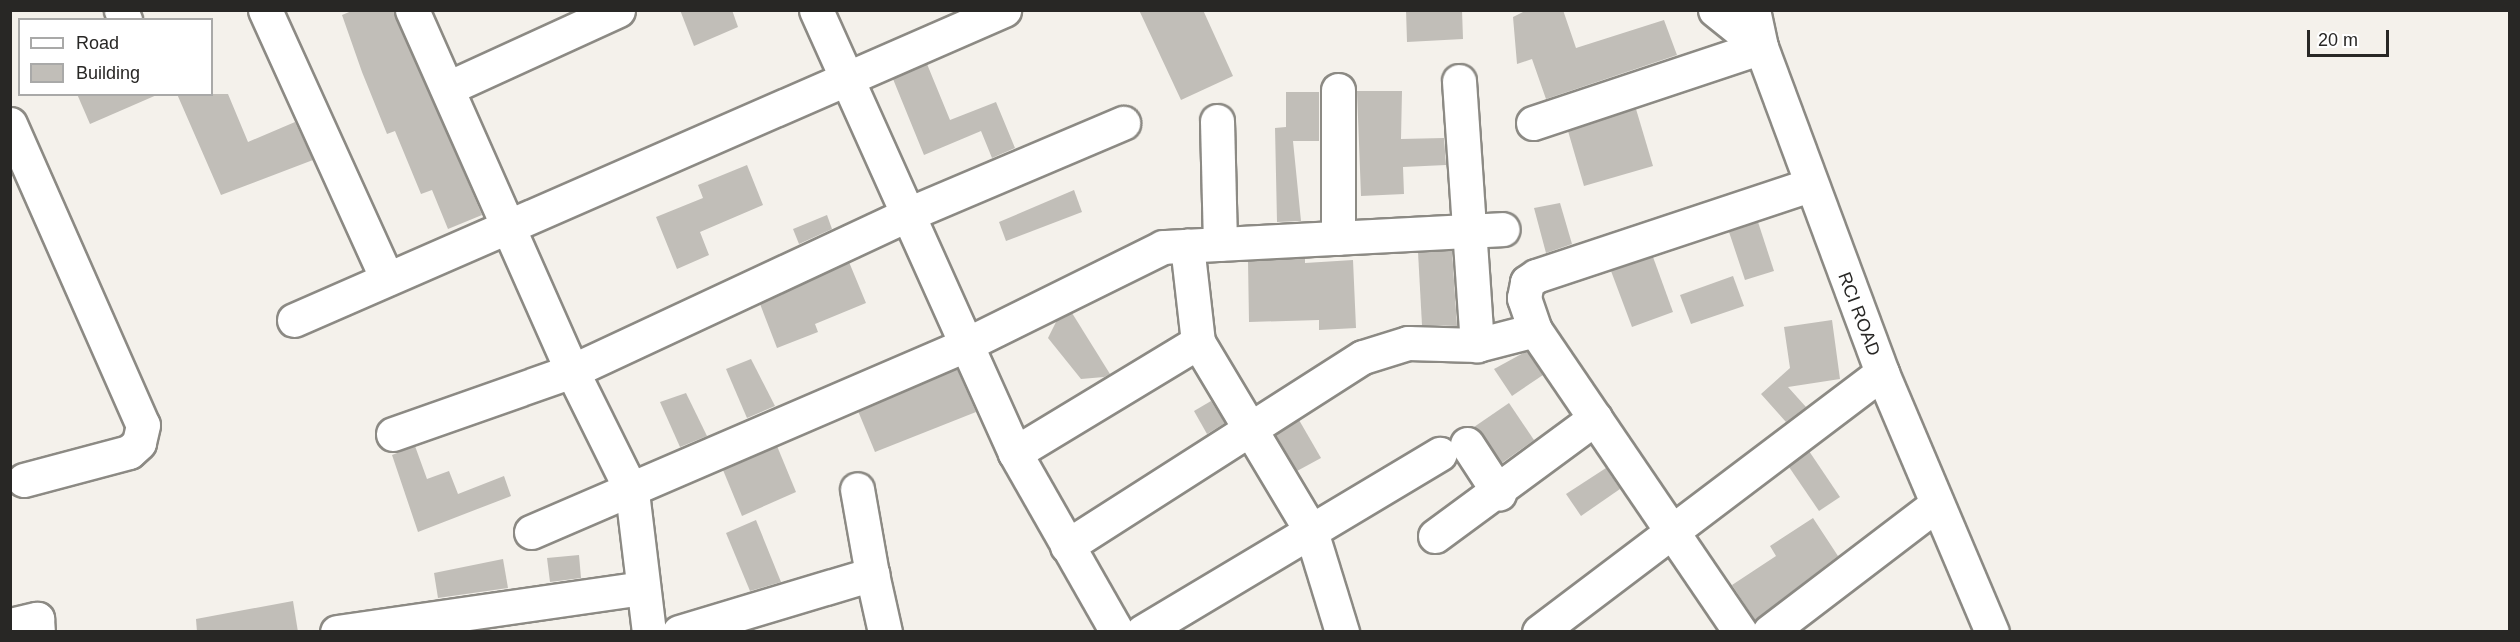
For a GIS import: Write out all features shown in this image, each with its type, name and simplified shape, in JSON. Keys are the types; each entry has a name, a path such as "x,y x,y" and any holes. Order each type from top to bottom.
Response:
{"street":[{"path":"265,10 387,279"},
{"path":"412,10 572,371 632,492 641,588 649,632"},
{"path":"448,88 618,10"},
{"path":"816,10 906,215 969,343 1015,453 1117,632"},
{"path":"294,320 1004,10"},
{"path":"1715,10 1761,47"},
{"name":"RCI ROAD","path":"1753,10 1761,47 1810,185 1882,373 1936,505 1992,632"},
{"path":"1533,123 1761,47"},
{"path":"1459,81 1488,229 1477,345"},
{"path":"1338,90 1338,238"},
{"path":"1217,122 1220,244"},
{"path":"393,434 572,371 906,215 1123,123"},
{"path":"10,124 143,425 139,443 129,452 24,480"},
{"path":"1740,632 1535,330 1524,298 1527,282 1536,276 1810,185"},
{"path":"531,532 632,492 969,343 1163,247 1488,229"},
{"path":"1187,246 1198,342 1311,531 1342,632"},
{"path":"1067,546 1386,348 1407,343 1477,345 1535,330"},
{"path":"1015,453 1198,342"},
{"path":"1539,632 1674,534 1882,373"},
{"path":"1435,536 1499,493 1595,418"},
{"path":"1142,632 1454,449 1499,493"},
{"path":"857,489 885,632"},
{"path":"1768,632 1936,505"},
{"path":"679,632 872,574"},
{"path":"337,632 641,588"},
{"path":"10,625 37,619 38,632"}],"building":[{"path":"354,10 394,10 482,215 448,229 432,190 421,194 395,131 387,134 362,72 342,15"},
{"path":"680,10 732,10 738,27 694,46"},
{"path":"1139,10 1203,10 1233,76 1181,100"},
{"path":"1406,10 1462,10 1463,39 1407,42"},
{"path":"1527,10 1563,10 1576,48 1664,20 1677,55 1546,99 1532,59 1517,64 1513,17"},
{"path":"927,64 950,120 996,102 1015,148 992,158 981,131 924,155 893,79"},
{"path":"1357,91 1402,91 1401,139 1444,138 1446,165 1403,167 1404,194 1361,196"},
{"path":"1286,92 1319,92 1319,141 1293,141 1301,221 1277,222 1275,128 1286,127"},
{"path":"228,94 248,142 295,122 313,160 221,195 178,96"},
{"path":"78,96 154,96 90,124"},
{"path":"1636,109 1653,166 1584,186 1568,131"},
{"path":"747,165 763,205 700,232 709,255 677,269 656,217 703,198 698,185"},
{"path":"1074,190 1082,212 1006,241 999,222"},
{"path":"1560,203 1572,244 1546,253 1534,208"},
{"path":"827,215 832,229 799,244 793,229"},
{"path":"1758,222 1774,271 1745,280 1729,232"},
{"path":"1452,250 1457,326 1422,325 1418,252"},
{"path":"1653,257 1673,312 1632,327 1611,271"},
{"path":"1305,258 1305,263 1353,260 1356,328 1319,330 1319,320 1249,322 1248,261"},
{"path":"849,262 866,303 815,324 818,332 777,348 760,304"},
{"path":"1733,276 1744,306 1691,324 1680,295"},
{"path":"1072,313 1110,374 1104,377 1081,379 1048,338 1057,320"},
{"path":"1832,320 1840,379 1788,387 1806,407 1786,422 1761,394 1790,368 1784,327"},
{"path":"1527,351 1543,375 1512,396 1494,369"},
{"path":"751,359 775,406 747,418 726,369"},
{"path":"957,369 976,412 875,452 858,411"},
{"path":"686,393 707,436 680,447 660,402"},
{"path":"1211,401 1225,423 1207,434 1194,411"},
{"path":"1509,403 1534,440 1502,463 1474,427"},
{"path":"1299,420 1321,458 1297,471 1276,435"},
{"path":"415,446 427,479 449,471 458,494 504,476 511,496 418,532 392,455"},
{"path":"777,446 796,492 742,516 723,470"},
{"path":"1809,451 1840,497 1819,511 1789,467"},
{"path":"1606,468 1620,489 1581,516 1566,494"},
{"path":"1813,518 1838,556 1755,620 1732,585 1776,556 1770,546"},
{"path":"756,520 781,582 750,591 726,533"},
{"path":"579,555 581,578 550,582 547,558"},
{"path":"503,559 508,588 438,598 434,573"},
{"path":"293,601 298,632 197,632 196,619"}]}
